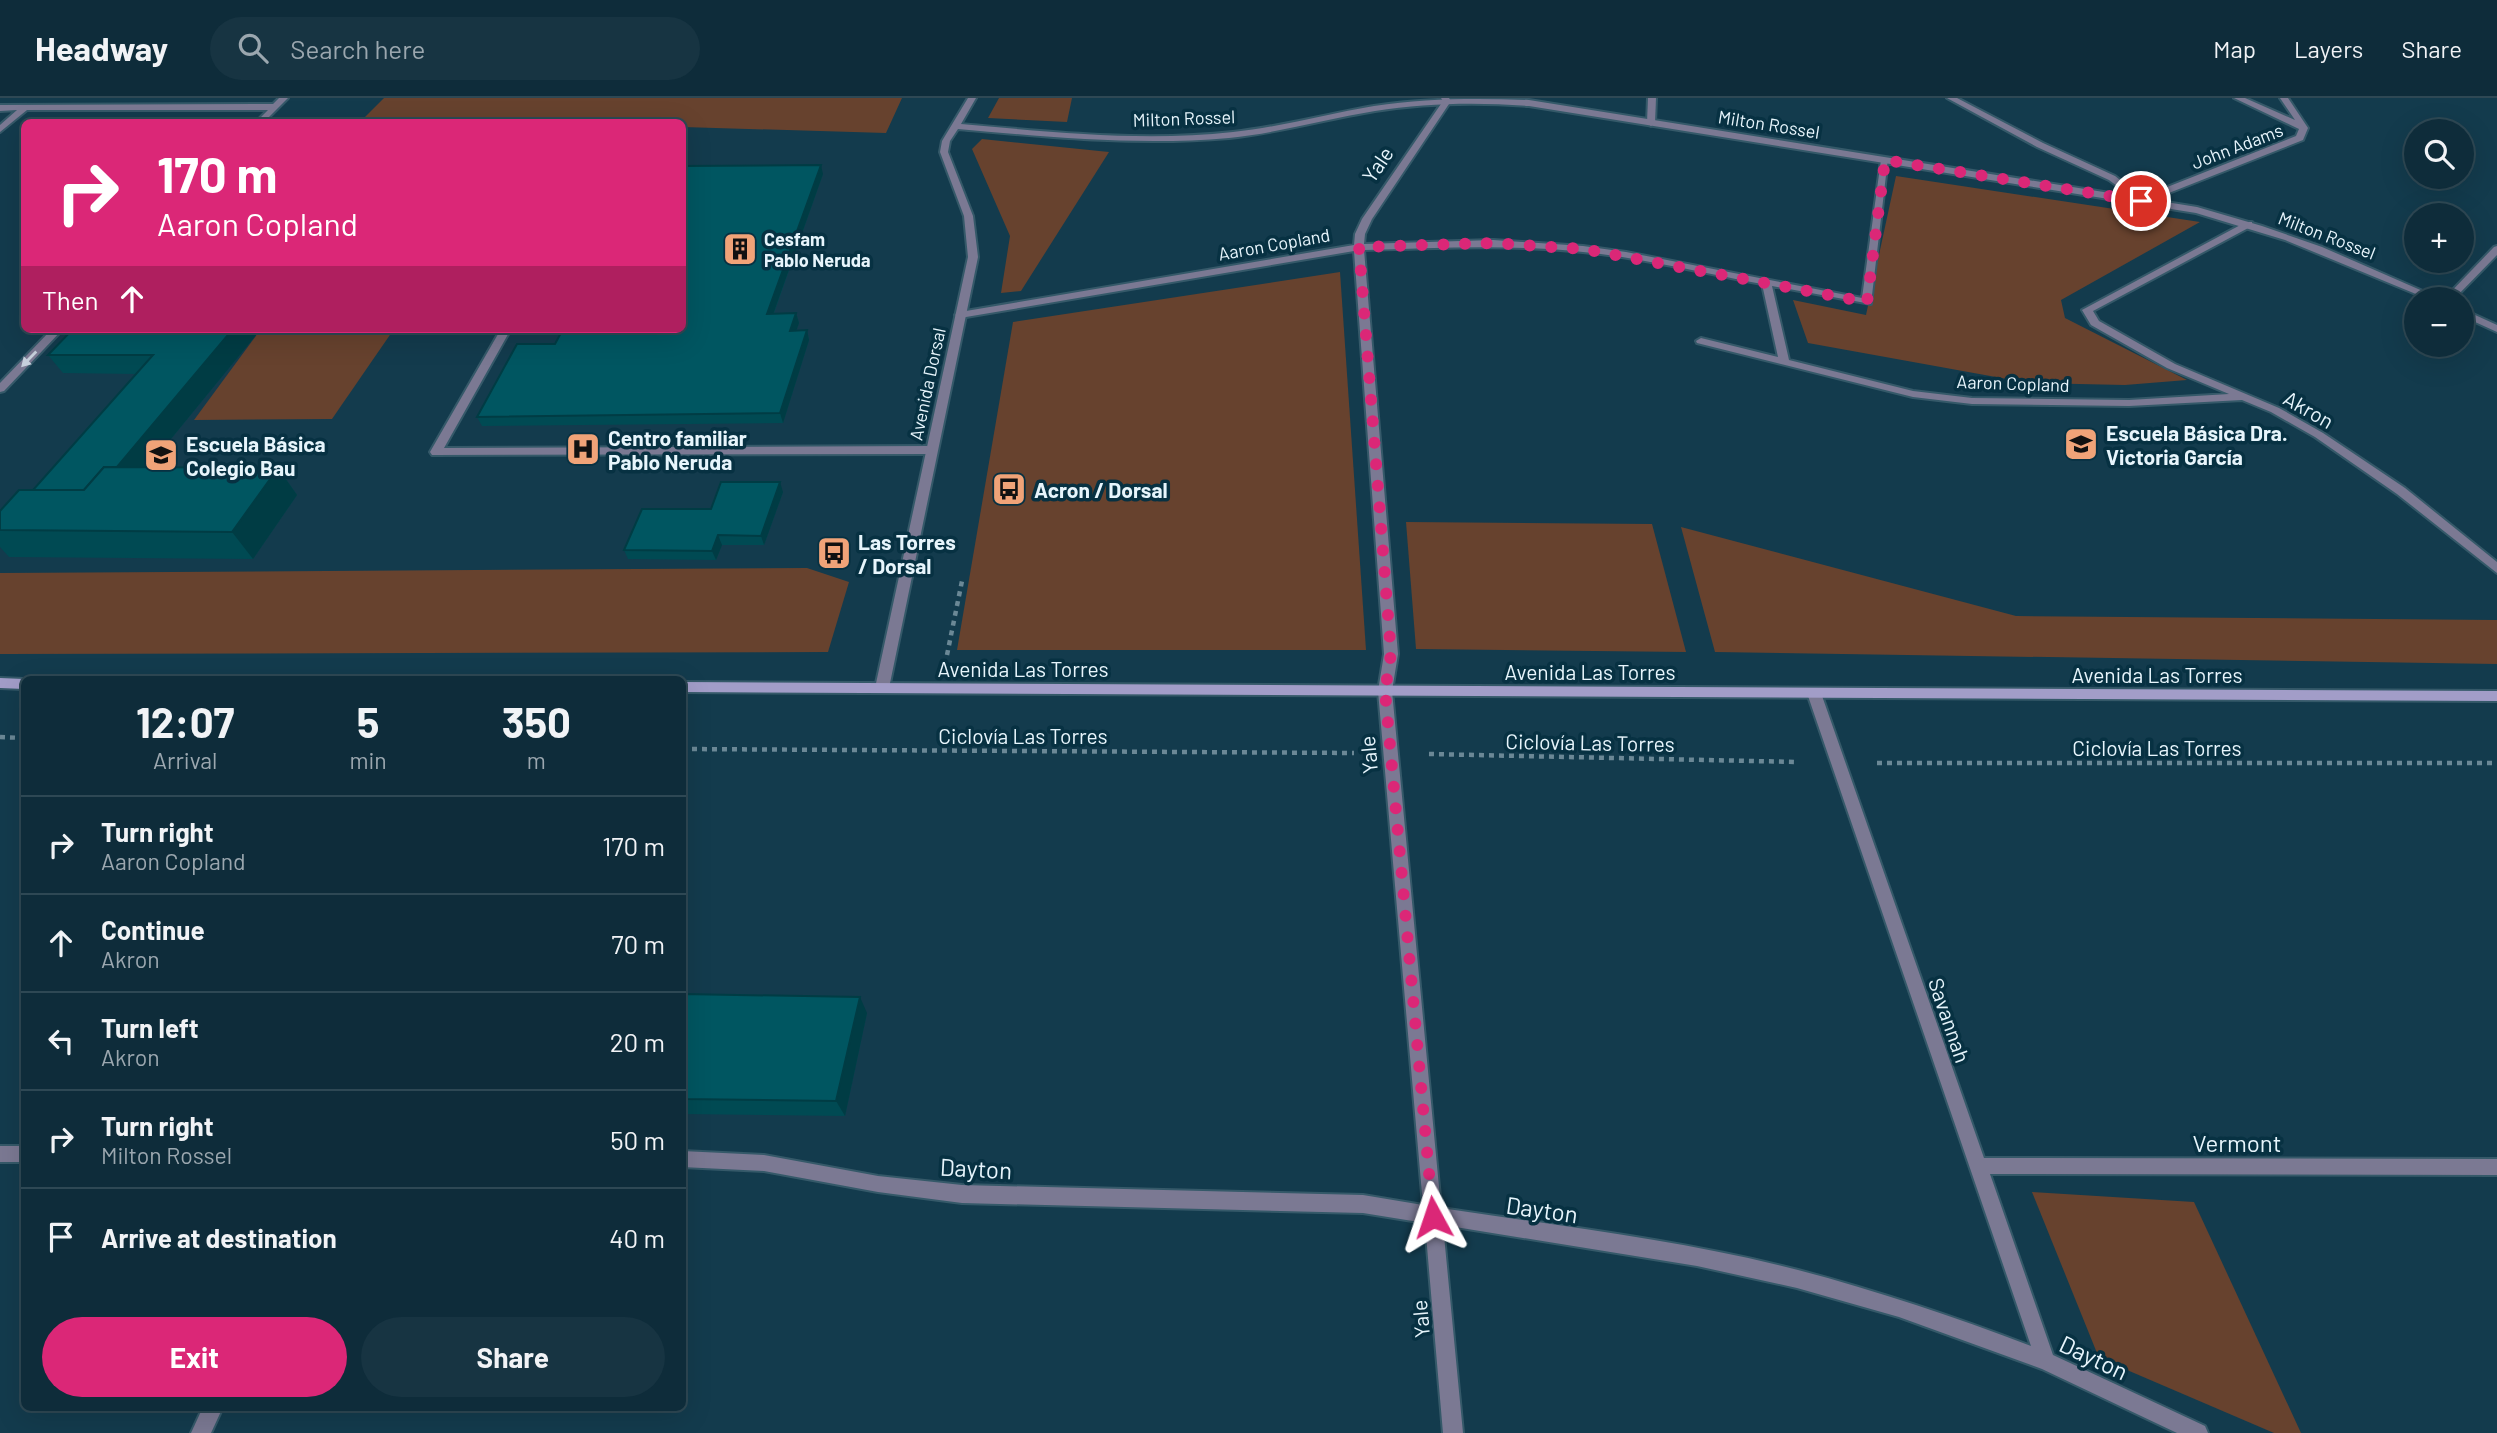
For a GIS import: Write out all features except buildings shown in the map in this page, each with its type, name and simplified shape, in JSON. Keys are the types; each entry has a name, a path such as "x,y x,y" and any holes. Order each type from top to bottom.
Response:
{"main road":[{"path":"0,683 21,684"},
{"name":"Avenida Las Torres","path":"686,687 2497,696"}],"street":[{"path":"0,128 37,98"},
{"path":"263,119 284,98"},
{"name":"Avenida Dorsal","path":"882,688 973,257 971,219 944,152 946,141 972,98"},
{"path":"1651,123 1652,98"},
{"path":"1951,98 2040,145 2112,178 2141,201"},
{"path":"2238,98 2304,128"},
{"name":"John Adams","path":"2141,201 2295,141 2303,135 2304,128 2284,98"},
{"name":"Milton Rossel","path":"955,126 1085,137 1194,138 1263,131 1372,109 1446,99 1529,103 2197,210 2249,224 2406,287"},
{"name":"Yale","path":"1446,99 1367,219 1360,234 1359,247 1391,654 1385,691 1453,1433"},
{"path":"0,108 275,107"},
{"path":"1784,360 1766,282 1867,302 1885,160"},
{"name":"Akron","path":"2249,224 2087,310 2095,323 2171,366 2245,396 2319,435 2368,468 2497,569"},
{"name":"Aaron Copland","path":"960,315 1359,247 1493,243 1562,247 1626,255 1766,282"},
{"path":"2461,287 2497,250"},
{"path":"2474,318 2497,329"},
{"path":"0,389 54,333"},
{"path":"504,333 436,452 932,450"},
{"name":"Aaron Copland","path":"1701,341 1913,394 1972,401 2129,403 2245,396"},
{"name":"Savannah","path":"1814,693 2046,1361"},
{"path":"0,1154 21,1154"},
{"name":"Dayton","path":"686,1159 764,1163 878,1184 962,1194 1363,1204 1697,1257 1797,1279 1899,1308 2046,1361 2198,1433"},
{"name":"Vermont","path":"1978,1166 2497,1167"},
{"path":"201,1433 211,1411"}],"path":[{"path":"941,688 962,581"},
{"path":"0,737 21,738"},
{"name":"Ciclovía Las Torres","path":"686,749 1390,754 1839,763 2497,763"}],"shaded area":[{"path":"384,98 902,98 886,133 686,127 686,119 364,118"},
{"path":"999,98 1072,98 1067,122 988,118"},
{"path":"982,139 1109,152 1021,291 1001,293 1010,236 972,149"},
{"path":"1896,176 2200,222 2061,300 2065,318 2187,380 2125,385 2029,383 1808,343 1793,300 1866,315"},
{"path":"1340,272 1366,650 957,650 1013,322"},
{"path":"258,333 391,333 332,419 194,420"},
{"path":"1406,522 1652,524 1686,652 1416,649"},
{"path":"1681,527 2016,616 2497,620 2497,664 1715,652"},
{"path":"807,568 849,582 828,652 0,654 0,573"},
{"path":"2032,1192 2194,1202 2301,1433 2274,1433 2099,1358"}],"place":[{"name":"Cesfam Pablo Neruda","path":"740,249"},
{"name":"Escuela Básica Dra. Victoria García","path":"2081,444"},
{"name":"Centro familiar Pablo Neruda","path":"583,449"},
{"name":"Escuela Básica Colegio Bau","path":"161,455"},
{"name":"Acron / Dorsal","path":"1009,489"},
{"name":"Las Torres / Dorsal","path":"834,553"}],"route":[{"path":"1433,1217 1385,691 1391,654 1359,247 1493,243 1583,249 1867,302 1885,160 2141,201"}]}
